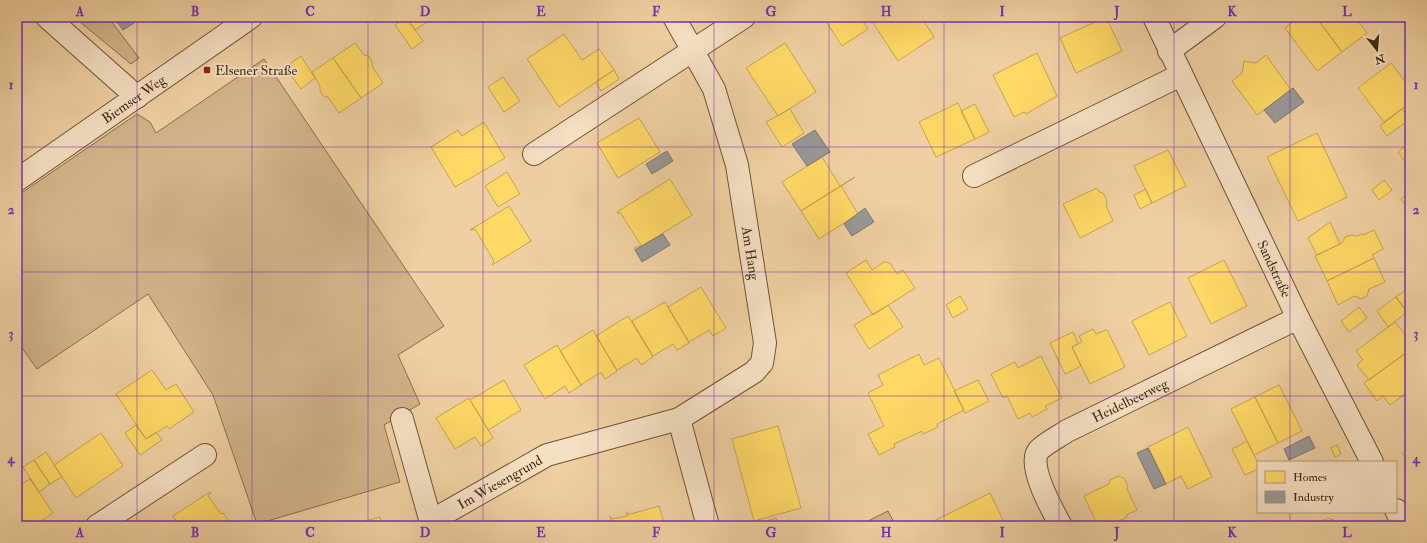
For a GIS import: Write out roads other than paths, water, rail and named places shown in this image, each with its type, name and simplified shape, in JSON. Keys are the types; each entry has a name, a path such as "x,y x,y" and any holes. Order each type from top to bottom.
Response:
{"street":[{"path":"47,17 137,97"},
{"name":"Biemser Weg","path":"17,180 251,17"},
{"name":"Am Hang","path":"547,454 678,419 754,372 762,363 765,343 737,165 714,89 674,17"},
{"path":"534,154 744,17"},
{"name":"Sandstraße","path":"1154,17 1298,318 1371,461"},
{"path":"1169,51 1215,17"},
{"path":"974,176 1181,75"},
{"name":"Heidelbeerweg","path":"1061,526 1046,497 1034,463 1038,451 1067,431 1298,318"},
{"name":"Im Wiesengrund","path":"402,419 431,524 547,454"},
{"path":"678,419 708,526"},
{"path":"97,526 205,455"},
{"path":"1397,512 1404,526"}],"place":[{"name":"Elsener Straße","path":"207,70"}]}
